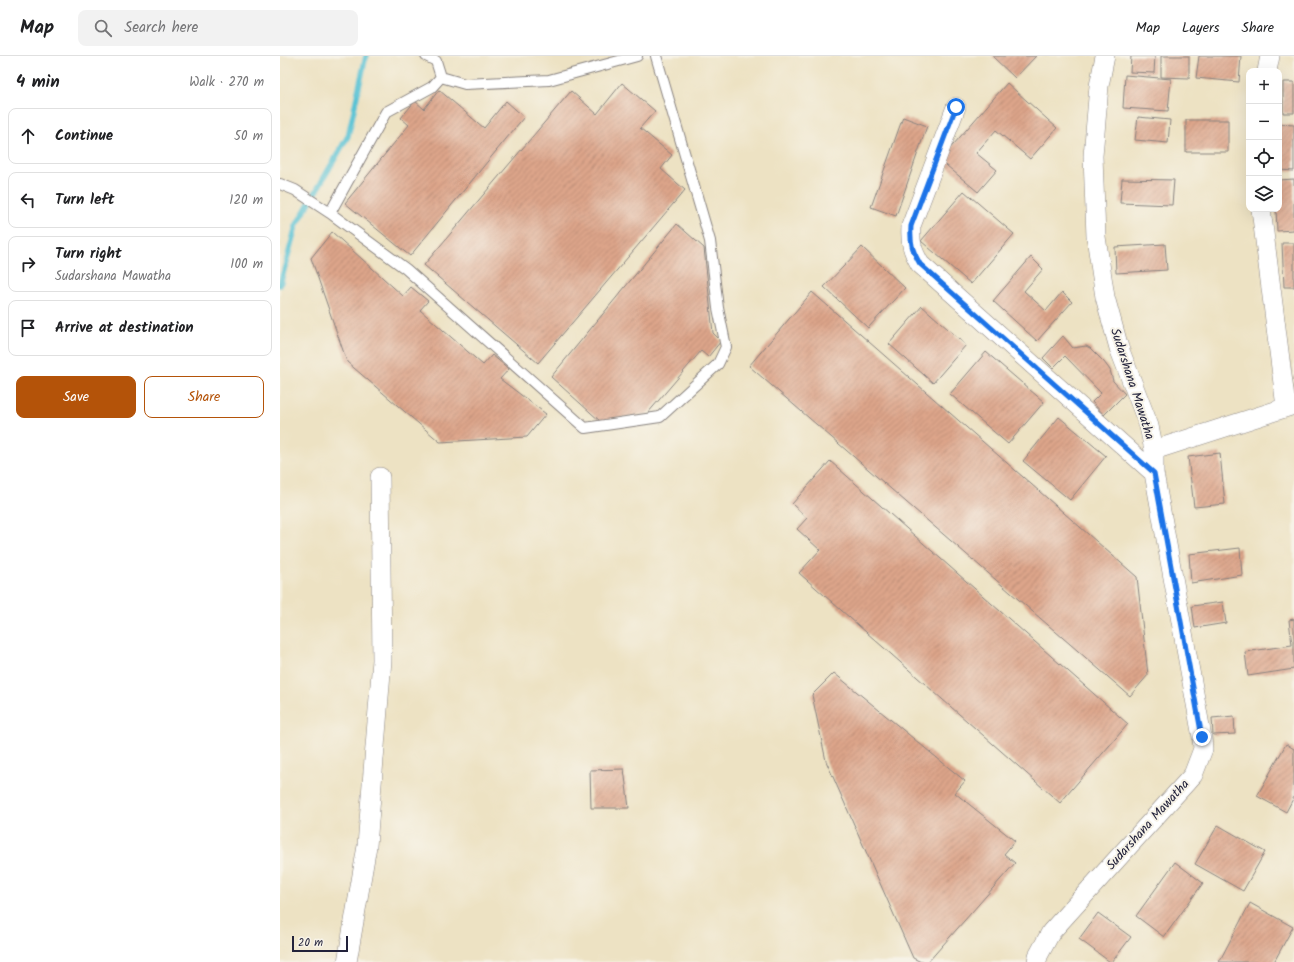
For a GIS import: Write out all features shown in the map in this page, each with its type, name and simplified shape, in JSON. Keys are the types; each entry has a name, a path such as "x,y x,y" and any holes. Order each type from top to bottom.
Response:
{"street":[{"name":"Sudarshana Mawatha","path":"1037,962 1038,956 1051,932 1193,775 1203,749 1154,473 1154,450 1149,426 1119,348 1105,296 1096,237 1093,156 1099,86 1105,56"},
{"path":"1268,68 1270,56"},
{"path":"956,107 911,226 910,238 912,250 920,264 1154,473"},
{"path":"1154,450 1290,406 1261,212"},
{"path":"346,962 367,846 382,660 380,477"}],"lane":[{"path":"426,56 436,61 441,78"},
{"path":"441,78 465,84 549,80 637,56"},
{"path":"280,184 295,190 330,213 406,269 586,428 660,417 718,364 726,347 718,308 710,241 656,56"},
{"path":"330,213 386,112 432,87 441,78"}],"building":[{"path":"992,56 1036,56 1015,78"},
{"path":"1131,56 1155,56 1154,73 1130,72"},
{"path":"1161,56 1189,56 1189,78 1161,77"},
{"path":"1199,56 1241,56 1239,82 1196,78"},
{"path":"1125,75 1171,79 1168,111 1123,108"},
{"path":"1283,82 1294,82 1294,113 1283,113"},
{"path":"622,83 655,111 640,128 672,155 661,169 685,190 538,363 424,265 571,91 597,114"},
{"path":"1007,83 1057,128 1030,159 996,130 976,153 997,170 978,192 940,160"},
{"path":"439,90 484,128 506,101 524,117 410,256 345,203 409,125 401,118 415,101 424,109"},
{"path":"903,117 927,126 896,216 871,207"},
{"path":"1138,117 1170,120 1168,143 1135,140"},
{"path":"1186,120 1228,120 1228,152 1186,152"},
{"path":"1282,124 1294,125 1294,171 1282,170"},
{"path":"1122,179 1174,180 1172,205 1120,203"},
{"path":"1294,179 1294,230 1277,231 1276,212 1282,212 1282,180"},
{"path":"964,191 1014,234 971,284 921,241"},
{"path":"677,224 704,248 713,333 721,341 708,357 701,351 647,414 600,421 551,377"},
{"path":"332,232 403,296 411,287 428,301 420,310 483,365 492,355 509,369 500,379 546,414 527,437 440,442 347,362 311,258"},
{"path":"1282,243 1294,243 1294,287 1284,287"},
{"path":"1165,244 1167,270 1116,273 1115,247"},
{"path":"862,247 905,288 868,328 824,287"},
{"path":"1031,257 1043,269 1024,291 1046,311 1062,292 1072,302 1037,341 993,301"},
{"path":"812,292 1137,577 1148,675 1130,696 749,366"},
{"path":"922,306 966,345 933,383 889,344"},
{"path":"1063,336 1073,348 1086,346 1090,348 1104,362 1110,370 1113,381 1125,394 1104,415 1092,402 1101,393 1065,356 1053,368 1043,358"},
{"path":"986,352 1044,402 1008,444 950,394"},
{"path":"1059,417 1106,456 1070,500 1023,461"},
{"path":"1220,453 1225,504 1194,507 1188,457"},
{"path":"830,461 1128,724 1060,803 799,573 820,550 797,529 807,518 792,504"},
{"path":"1240,548 1242,575 1191,583 1189,554"},
{"path":"1223,602 1226,623 1195,628 1192,606"},
{"path":"1294,619 1294,669 1248,676 1245,652 1292,645 1289,620"},
{"path":"834,673 965,781 955,793 1015,841 1004,854 1015,863 928,962 921,962 913,958 826,761 812,695"},
{"path":"1234,716 1235,734 1213,735 1212,718"},
{"path":"1286,744 1294,749 1294,797 1286,812 1257,796"},
{"path":"624,769 629,808 591,808 590,770"},
{"path":"1218,825 1265,852 1243,891 1195,864"},
{"path":"1175,862 1203,883 1164,937 1136,916"},
{"path":"1250,903 1293,927 1274,962 1219,962"},
{"path":"1098,913 1131,937 1112,962 1079,939"}],"waterway":[{"path":"280,285 296,226 348,136 366,56"}],"route":[{"path":"956,107 911,226 910,238 912,250 920,264 1154,473 1202,737"}]}
